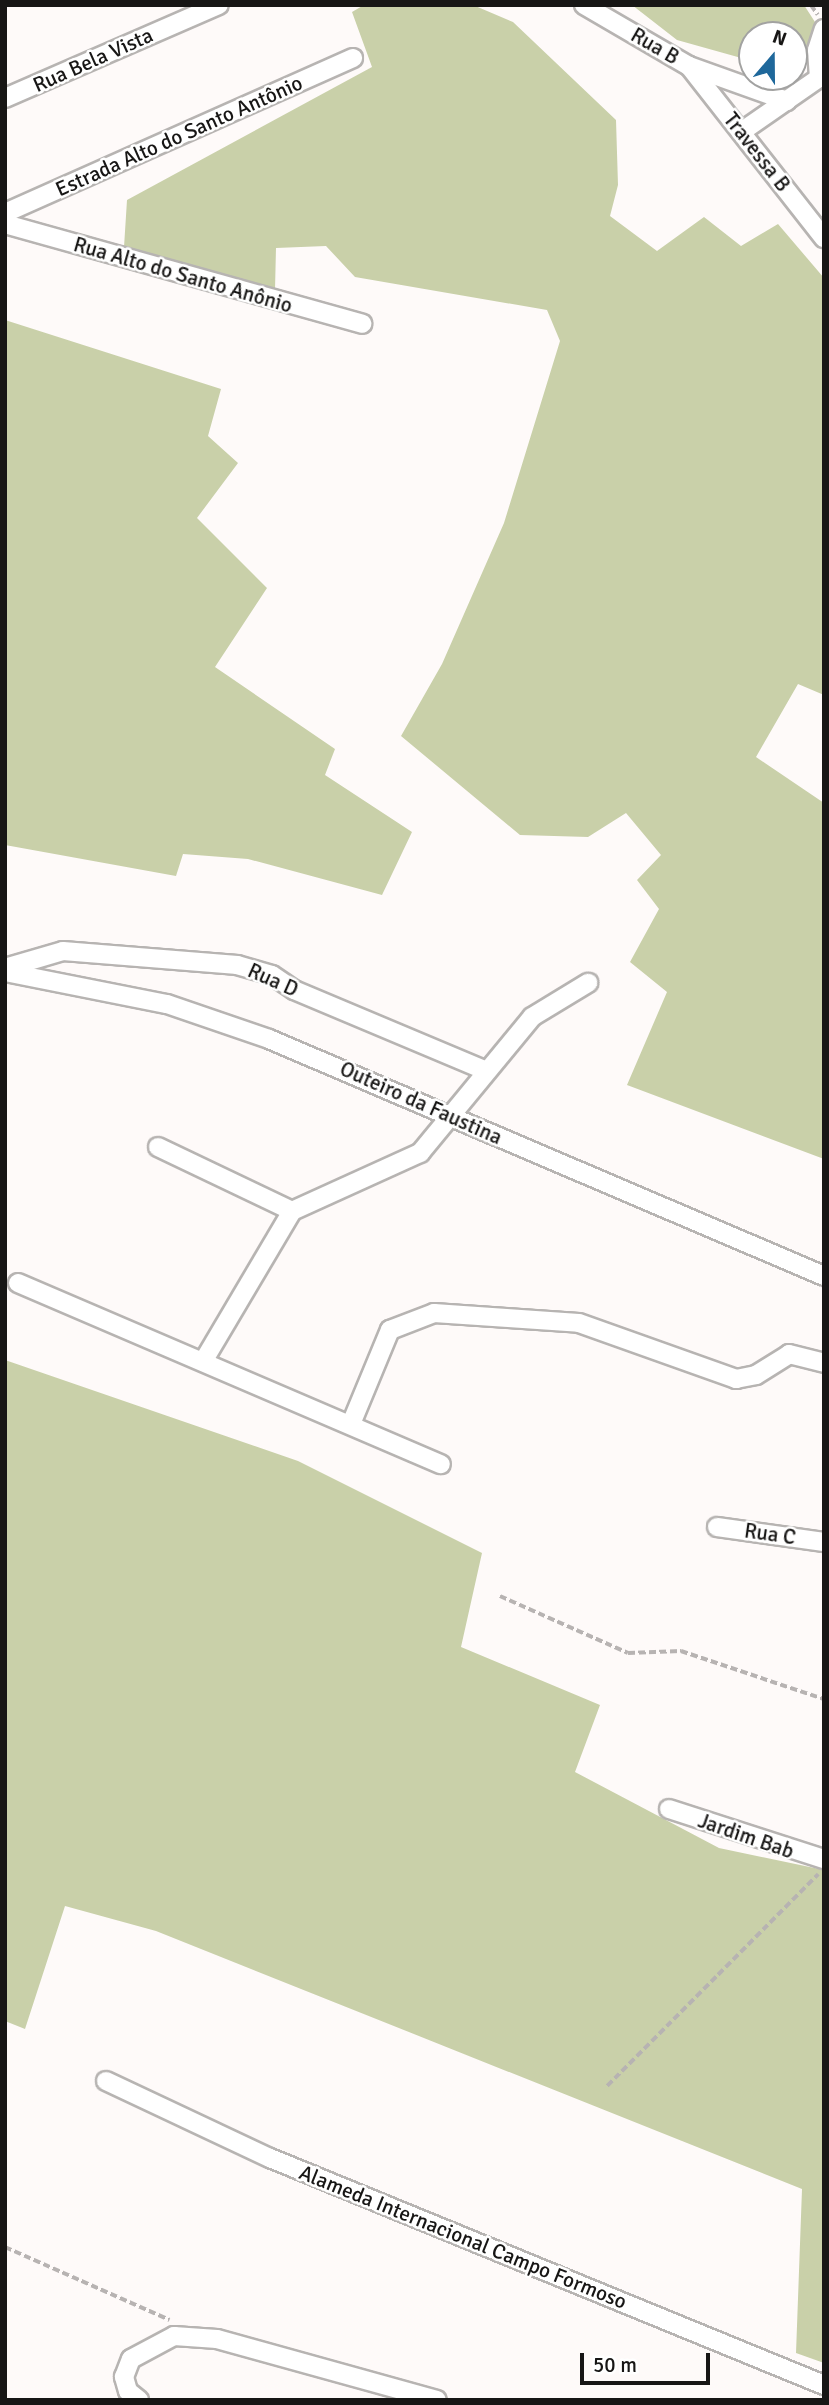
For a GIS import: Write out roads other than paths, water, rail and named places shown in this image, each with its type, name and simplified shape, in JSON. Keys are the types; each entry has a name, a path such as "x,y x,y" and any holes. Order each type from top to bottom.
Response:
{"street":[{"name":"Rua Bela Vista","path":"5,98 219,5"},
{"name":"Rua B","path":"584,5 689,66"},
{"path":"741,132 821,80 817,50 824,29"},
{"name":"Estrada Alto do Santo Antônio","path":"5,213 353,58"},
{"path":"689,66 787,101"},
{"name":"Travessa B","path":"689,66 824,238"},
{"name":"Rua Alto do Santo Anônio","path":"5,224 362,324"},
{"name":"Rua D","path":"5,970 63,951 237,965 487,1071"},
{"name":"Outeiro da Faustina","path":"5,970 167,1004 270,1039 453,1115 824,1276"},
{"path":"204,1360 292,1211 317,1195 406,1163 453,1115 532,1017 588,983"},
{"path":"158,1147 292,1211"},
{"path":"18,1283 204,1360 441,1464"},
{"path":"351,1424 390,1330 434,1313 579,1323 736,1379 756,1375 789,1354 824,1363"},
{"name":"Rua C","path":"717,1527 824,1542"},
{"name":"Jardim Bab","path":"669,1809 824,1859"},
{"name":"Alameda Internacional Campo Formoso","path":"106,2081 270,2158 824,2385"},
{"path":"139,2400 128,2392 124,2377 131,2358 174,2336 217,2339 438,2400"}]}
